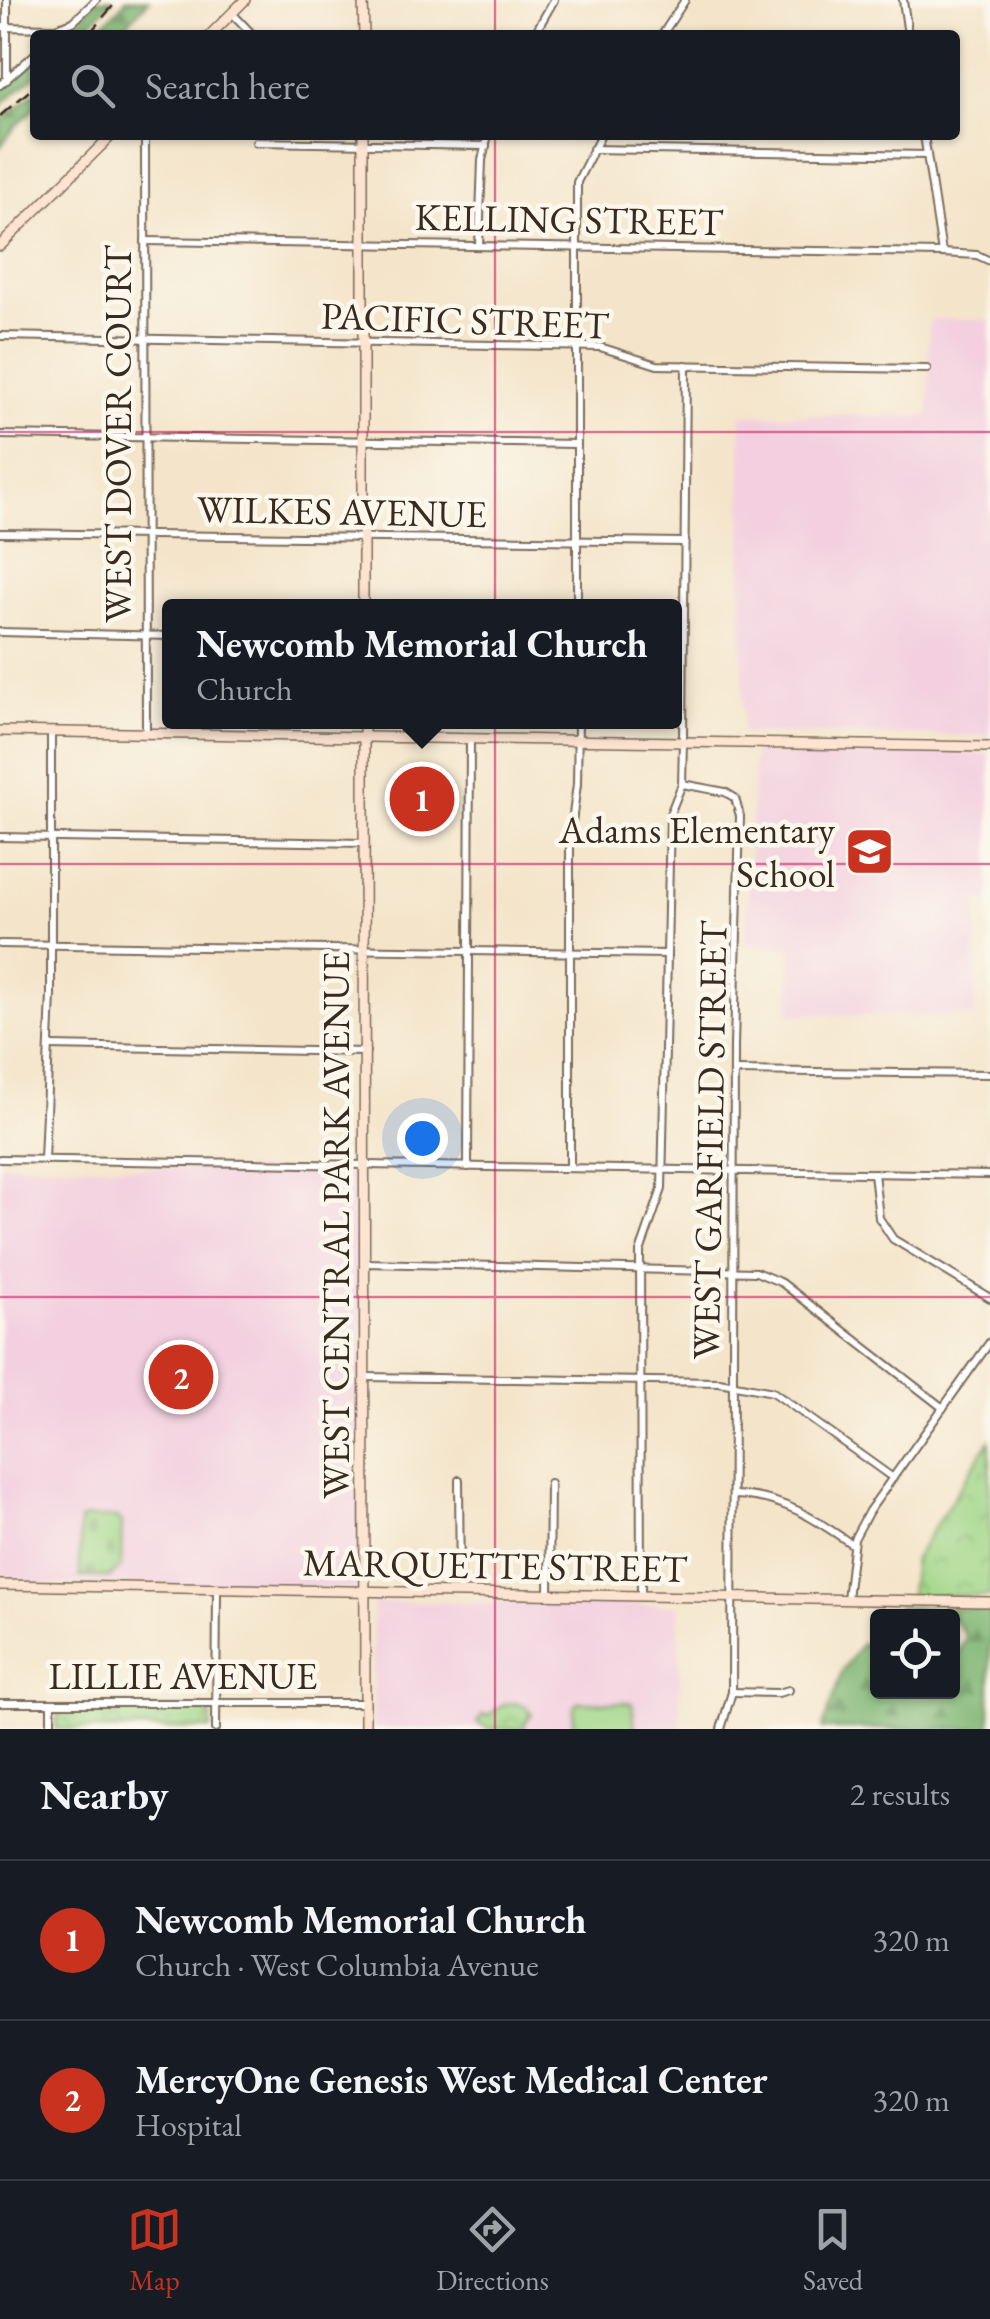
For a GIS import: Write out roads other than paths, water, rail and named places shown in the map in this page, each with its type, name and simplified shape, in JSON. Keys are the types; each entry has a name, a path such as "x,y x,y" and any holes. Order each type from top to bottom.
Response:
{"main road":[{"path":"215,30 245,0"},
{"path":"364,0 364,30"},
{"path":"0,246 107,140"},
{"path":"363,140 363,599"},
{"name":"WEST CENTRAL PARK AVENUE","path":"364,729 366,1729"},
{"path":"0,731 990,746"},
{"name":"MARQUETTE STREET","path":"0,1585 460,1596 990,1602"}],"street":[{"path":"3,82 6,0"},
{"path":"3,27 56,28 73,22 96,0"},
{"path":"537,30 554,0"},
{"path":"665,30 685,0"},
{"path":"903,0 907,30"},
{"path":"232,13 247,30"},
{"path":"3,82 30,58"},
{"name":"WEST DOVER COURT","path":"145,140 146,733"},
{"path":"256,142 327,140"},
{"path":"381,140 486,146"},
{"path":"480,246 482,160 487,140"},
{"path":"577,599 577,182 597,140"},
{"path":"925,140 942,252"},
{"path":"592,150 927,155"},
{"name":"KELLING STREET","path":"145,240 942,252 990,261"},
{"name":"PACIFIC STREET","path":"0,336 576,346 600,347 657,365 927,369"},
{"path":"641,1598 640,1268 642,1240 660,1200 670,814 682,784 686,366"},
{"path":"0,434 577,444"},
{"name":"WILKES AVENUE","path":"0,533 683,542"},
{"path":"0,632 162,636"},
{"path":"570,1168 570,838 578,729"},
{"path":"44,1160 50,1046 51,731"},
{"path":"468,1167 470,737"},
{"name":"WEST GARFIELD STREET","path":"682,784 725,792 738,805 732,1692 722,1729"},
{"path":"0,837 365,843"},
{"path":"0,944 667,954"},
{"path":"50,1046 366,1052"},
{"path":"734,1071 990,1074"},
{"path":"0,1159 990,1174"},
{"path":"874,1173 880,1218 894,1238 990,1298"},
{"path":"365,1263 756,1272 782,1283 943,1408"},
{"path":"847,1600 853,1545 870,1510 990,1342"},
{"path":"364,1377 734,1384 773,1392 893,1478"},
{"path":"459,1480 460,1596"},
{"path":"550,1483 550,1597"},
{"path":"733,1495 779,1500 853,1545"},
{"path":"216,1729 217,1591"},
{"path":"732,1692 789,1690"},
{"name":"LILLIE AVENUE","path":"0,1703 365,1703"},
{"path":"51,1703 51,1729"}],"railway":[{"path":"92,30 118,0"},
{"path":"0,116 30,90"}],"place":[{"name":"Newcomb Memorial Church","path":"422,799"},
{"name":"Adams Elementary School","path":"870,851"},
{"name":"MercyOne Genesis West Medical Center","path":"181,1377"}]}
